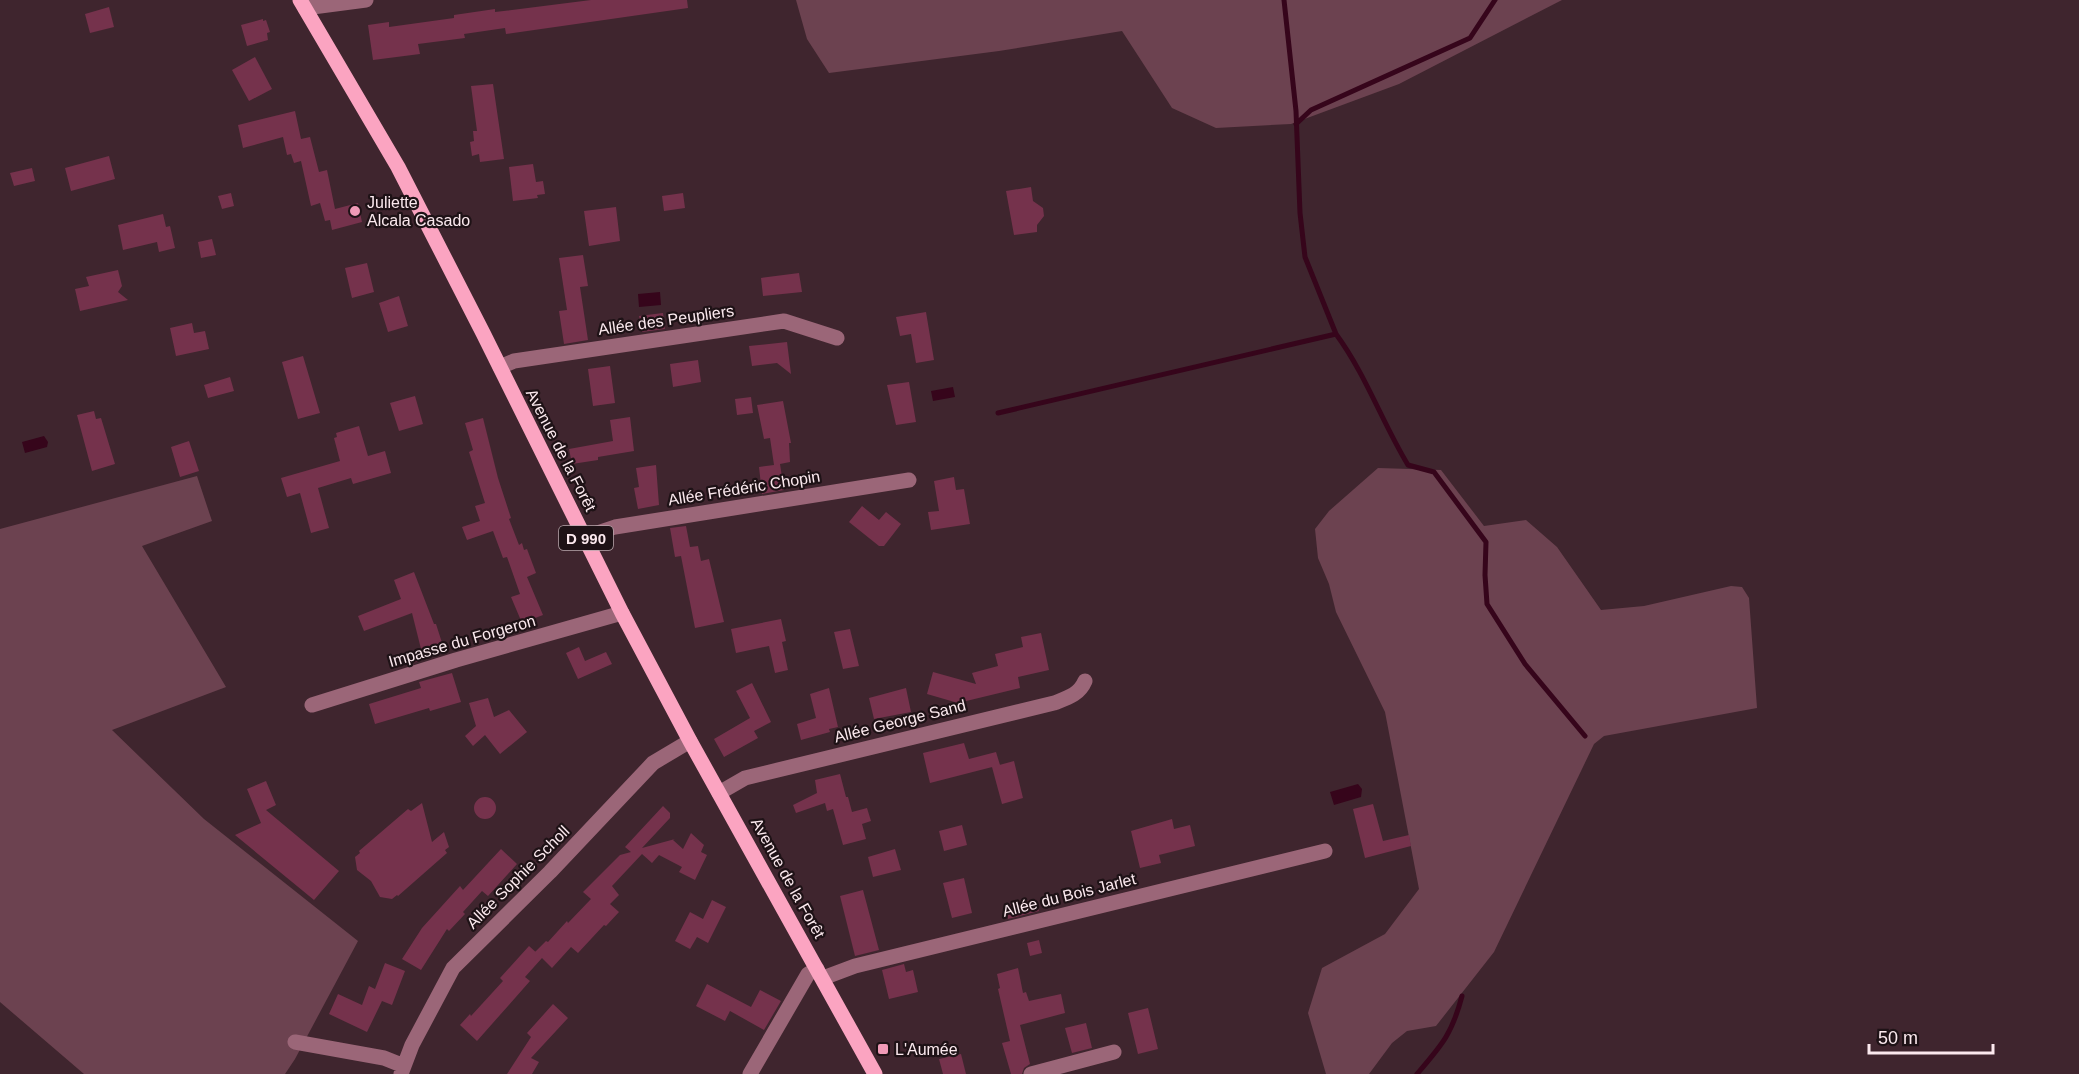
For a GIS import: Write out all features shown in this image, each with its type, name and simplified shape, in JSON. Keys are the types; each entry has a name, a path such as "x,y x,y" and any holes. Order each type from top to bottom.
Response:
{"main road":[{"name":"Avenue de la Forêt","path":"302,4 398,167 622,613 690,741 875,1074"}],"street":[{"path":"302,4 366,0"},
{"name":"Allée des Peupliers","path":"500,367 514,361 784,321 837,338"},
{"name":"Allée Frédéric Chopin","path":"585,537 615,527 909,480"},
{"name":"Impasse du Forgeron","path":"312,705 456,660 622,613"},
{"name":"Allée George Sand","path":"719,793 745,778 1054,703 1075,694 1082,688 1085,681"},
{"name":"Allée Sophie Scholl","path":"295,1042 384,1058 402,1070 412,1045 453,968 550,872 653,763 690,741"},
{"name":"Allée du Bois Jarlet","path":"820,974 1325,851"},
{"path":"750,1074 808,974 820,974"},
{"path":"1031,1074 1114,1052"}],"shaded area":[{"path":"796,0 1562,0 1399,84 1291,124 1216,128 1172,108 1122,31 999,51 829,73 807,39"},
{"path":"660,292 661,305 639,307 638,294"},
{"path":"953,387 955,397 933,401 931,391"},
{"path":"44,436 48,442 47,447 25,453 22,442"},
{"path":"1378,468 1441,470 1484,526 1526,520 1557,547 1601,610 1644,606 1731,586 1742,587 1749,598 1757,708 1604,736 1594,744 1494,952 1436,1026 1407,1031 1392,1043 1369,1074 1326,1074 1308,1013 1322,968 1385,934 1419,889 1385,712 1336,612 1329,584 1318,558 1315,529 1329,511"},
{"path":"197,476 212,521 142,546 226,687 112,730 204,819 358,941 285,1074 84,1074 0,1002 0,529"},
{"path":"1358,784 1362,789 1361,797 1334,805 1330,792"}],"building":[{"path":"591,0 687,0 688,8 506,34 505,28 464,34 465,38 418,44 420,54 373,60 368,25 389,22 389,27 454,18 454,15 495,9 495,12"},
{"path":"109,7 114,27 90,33 85,14"},
{"path":"263,19 263,21 266,20 270,32 267,33 268,40 247,46 241,25"},
{"path":"255,57 272,89 249,101 232,70"},
{"path":"493,84 504,159 480,162 479,154 472,156 470,142 474,141 473,131 477,131 471,86"},
{"path":"295,111 301,139 310,137 319,172 327,170 335,209 358,203 362,222 332,230 330,220 325,221 320,203 311,206 301,161 294,163 291,154 287,155 283,137 243,148 238,125"},
{"path":"109,156 115,179 71,191 65,168"},
{"path":"533,164 536,182 543,181 545,194 537,195 538,198 513,201 509,167"},
{"path":"32,168 35,181 14,186 10,173"},
{"path":"1031,187 1033,201 1043,208 1044,216 1037,225 1037,232 1014,235 1006,191"},
{"path":"231,193 234,206 222,209 218,196"},
{"path":"683,193 685,208 664,211 662,196"},
{"path":"616,207 620,241 589,246 584,211"},
{"path":"163,214 166,227 170,226 175,248 159,252 157,242 123,250 118,225"},
{"path":"212,239 216,255 201,258 198,242"},
{"path":"583,255 588,286 580,287 588,340 564,344 559,311 567,310 559,258"},
{"path":"367,263 374,292 352,298 345,268"},
{"path":"118,270 122,286 118,292 128,300 80,311 75,289 89,286 86,277"},
{"path":"799,273 802,292 763,296 761,278"},
{"path":"399,296 408,326 388,332 379,303"},
{"path":"926,312 934,360 916,363 911,334 900,336 896,317"},
{"path":"663,313 665,329 642,332 639,316"},
{"path":"192,323 194,333 205,331 209,349 176,356 170,328"},
{"path":"787,342 791,374 777,363 752,366 749,346"},
{"path":"303,356 320,413 298,419 282,362"},
{"path":"698,360 701,382 673,387 670,364"},
{"path":"610,366 615,403 593,406 588,369"},
{"path":"230,377 234,391 208,398 204,385"},
{"path":"909,382 916,422 896,425 887,385"},
{"path":"415,396 423,424 399,431 390,403"},
{"path":"751,397 753,413 737,415 735,399"},
{"path":"783,401 791,443 789,443 790,462 780,464 784,490 762,494 759,467 774,465 770,438 764,439 757,405"},
{"path":"94,411 96,419 101,418 115,464 92,471 77,415"},
{"path":"630,417 634,451 572,464 569,449 613,441 610,420"},
{"path":"483,418 511,518 509,519 519,545 522,543 524,550 527,549 536,573 527,577 543,615 522,623 511,597 520,594 507,557 503,558 493,531 467,540 462,527 480,521 475,506 485,503 469,452 473,450 465,423"},
{"path":"359,426 368,456 385,451 391,473 353,484 351,478 318,488 329,528 311,533 300,493 287,497 281,478 340,461 334,438 337,437 336,433"},
{"path":"189,441 199,471 180,477 171,447"},
{"path":"656,465 659,505 638,509 634,488 639,487 636,468"},
{"path":"954,477 956,490 964,489 970,524 931,530 928,512 939,511 934,481"},
{"path":"862,506 879,520 886,512 901,524 884,546 879,546 849,522"},
{"path":"686,526 690,547 698,546 701,561 709,559 724,622 695,628 681,556 675,557 670,528"},
{"path":"414,572 445,652 413,663 410,652 421,649 412,613 364,631 358,616 401,599 394,580"},
{"path":"781,619 786,641 782,642 788,670 775,673 769,646 736,653 731,629"},
{"path":"850,629 859,666 843,669 834,632"},
{"path":"1041,633 1049,670 1018,677 1020,688 958,703 927,694 933,672 976,684 972,673 998,666 995,654 1023,647 1021,637"},
{"path":"579,647 585,661 606,652 612,664 578,679 566,653"},
{"path":"452,673 461,702 430,711 429,708 375,724 369,704 421,688 419,682"},
{"path":"752,683 771,722 754,731 758,738 724,757 714,739 750,718 736,691"},
{"path":"829,688 838,727 829,729 830,732 801,740 797,724 816,718 810,694"},
{"path":"906,688 911,712 874,719 869,698"},
{"path":"488,698 494,717 509,710 527,732 500,754 485,735 473,746 465,736 476,726 469,703"},
{"path":"964,743 969,759 996,752 1000,765 930,783 923,753"},
{"path":"1014,761 1023,798 1002,804 992,767"},
{"path":"840,774 852,812 867,808 871,821 862,824 866,839 843,845 833,809 827,811 825,803 796,813 793,805 817,793 815,780"},
{"path":"266,781 276,805 266,810 339,871 314,900 235,835 261,823 247,789"},
{"path":"481,797 489,797 496,804 496,812 489,819 481,819 474,812 474,804"},
{"path":"422,803 432,842 444,832 449,847 445,850 447,853 398,896 392,899 380,897 371,881 357,870 355,857 408,809 411,811"},
{"path":"1373,804 1383,841 1409,835 1411,846 1365,858 1353,809"},
{"path":"663,806 670,813 670,818 642,848 675,839 673,840 683,849 691,833 704,845 701,852 707,855 695,880 679,872 682,867 659,855 652,863 642,854 612,886 619,895 610,904 619,912 578,953 571,947 552,968 542,958 525,977 530,981 477,1041 460,1025 503,981 500,978 529,946 535,952 591,899 583,892 620,855 631,852 625,847"},
{"path":"1172,819 1174,829 1190,825 1195,846 1159,855 1161,863 1140,868 1131,831"},
{"path":"962,825 967,845 944,851 939,831"},
{"path":"501,849 517,864 488,896 482,891 463,912 465,914 449,931 447,929 421,970 402,959 422,928 460,886 463,890"},
{"path":"895,849 901,870 873,877 868,857"},
{"path":"964,878 972,913 952,918 943,883"},
{"path":"863,890 879,950 855,956 840,896"},
{"path":"1036,899 1039,911 1008,919 1005,906"},
{"path":"712,900 726,907 708,943 697,937 690,949 675,941 690,912 703,919"},
{"path":"1039,940 1042,953 1030,956 1027,943"},
{"path":"385,963 405,971 392,1005 382,1001 367,1032 329,1014 338,994 362,1005 369,986 375,989"},
{"path":"904,964 906,972 913,970 918,992 889,999 882,970"},
{"path":"1018,968 1023,993 1026,992 1029,1001 1061,994 1065,1013 1020,1025 1030,1064 1024,1068 1022,1074 1011,1074 1002,1043 1010,1041 998,989 1000,988 997,974"},
{"path":"707,984 751,1007 760,990 781,1001 764,1030 730,1011 725,1021 696,1006"},
{"path":"553,1004 568,1018 531,1058 539,1062 532,1074 507,1074 531,1037 527,1033"},
{"path":"1148,1008 1158,1049 1138,1054 1128,1013"},
{"path":"1086,1023 1092,1048 1072,1053 1065,1028"},
{"path":"961,1054 966,1074 943,1074 939,1059"}],"waterway":[{"path":"998,413 1336,334 1305,257 1300,213 1296,111 1284,0"},
{"path":"1296,124 1311,110 1470,38 1495,0"},
{"path":"1336,334 1365,382 1408,465 1434,472 1486,542 1487,604 1525,664 1585,736"},
{"path":"1417,1074 1445,1038 1462,996"}],"place":[{"name":"Juliette Alcala Casado","path":"355,211"},
{"name":"L'Aumée","path":"883,1049"}]}
